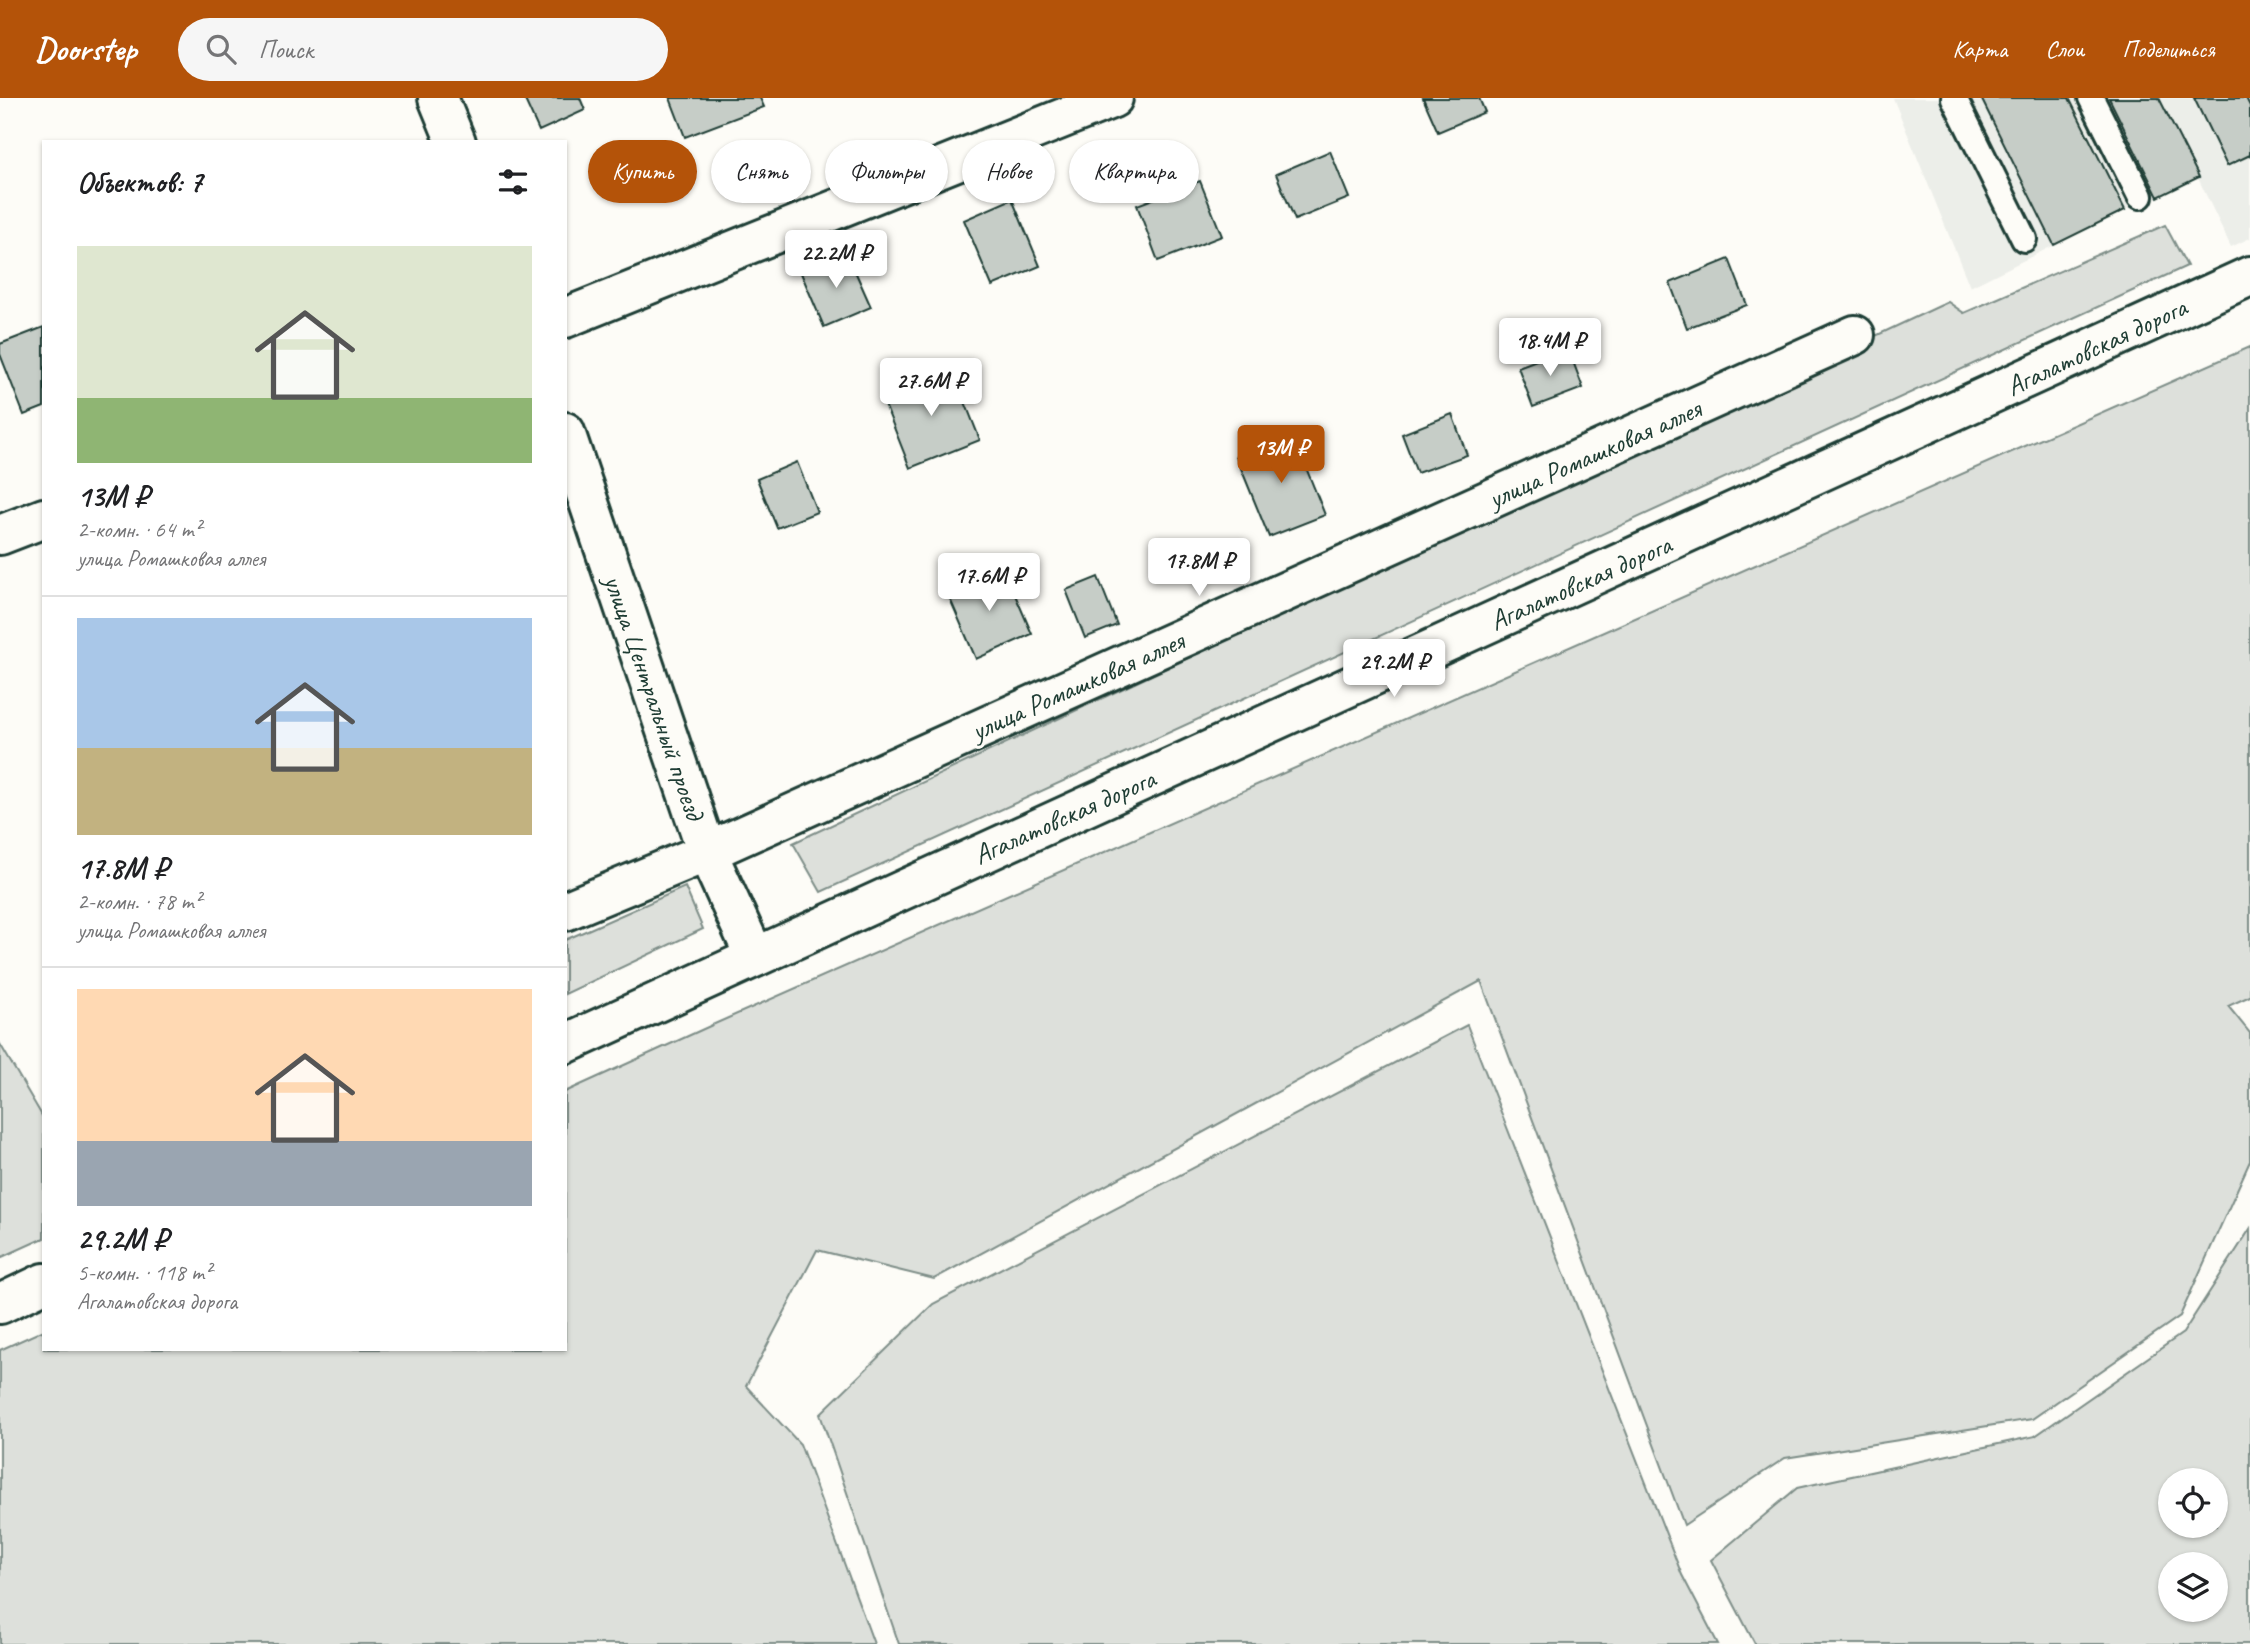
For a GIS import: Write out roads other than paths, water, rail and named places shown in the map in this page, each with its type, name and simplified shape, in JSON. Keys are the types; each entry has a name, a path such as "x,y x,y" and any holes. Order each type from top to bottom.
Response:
{"street":[{"path":"438,98 455,140"},
{"path":"567,317 1113,98"},
{"name":"Агалатовская дорога","path":"567,1043 2250,276"},
{"name":"улица Ромашковая аллея","path":"567,910 707,852 1854,335"},
{"name":"улица Центральный проезд","path":"567,438 707,852 755,957"},
{"path":"0,535 42,519"},
{"path":"0,1304 42,1284"}],"lane":[{"path":"1954,98 2024,239"},
{"path":"2091,98 2140,196"}]}
